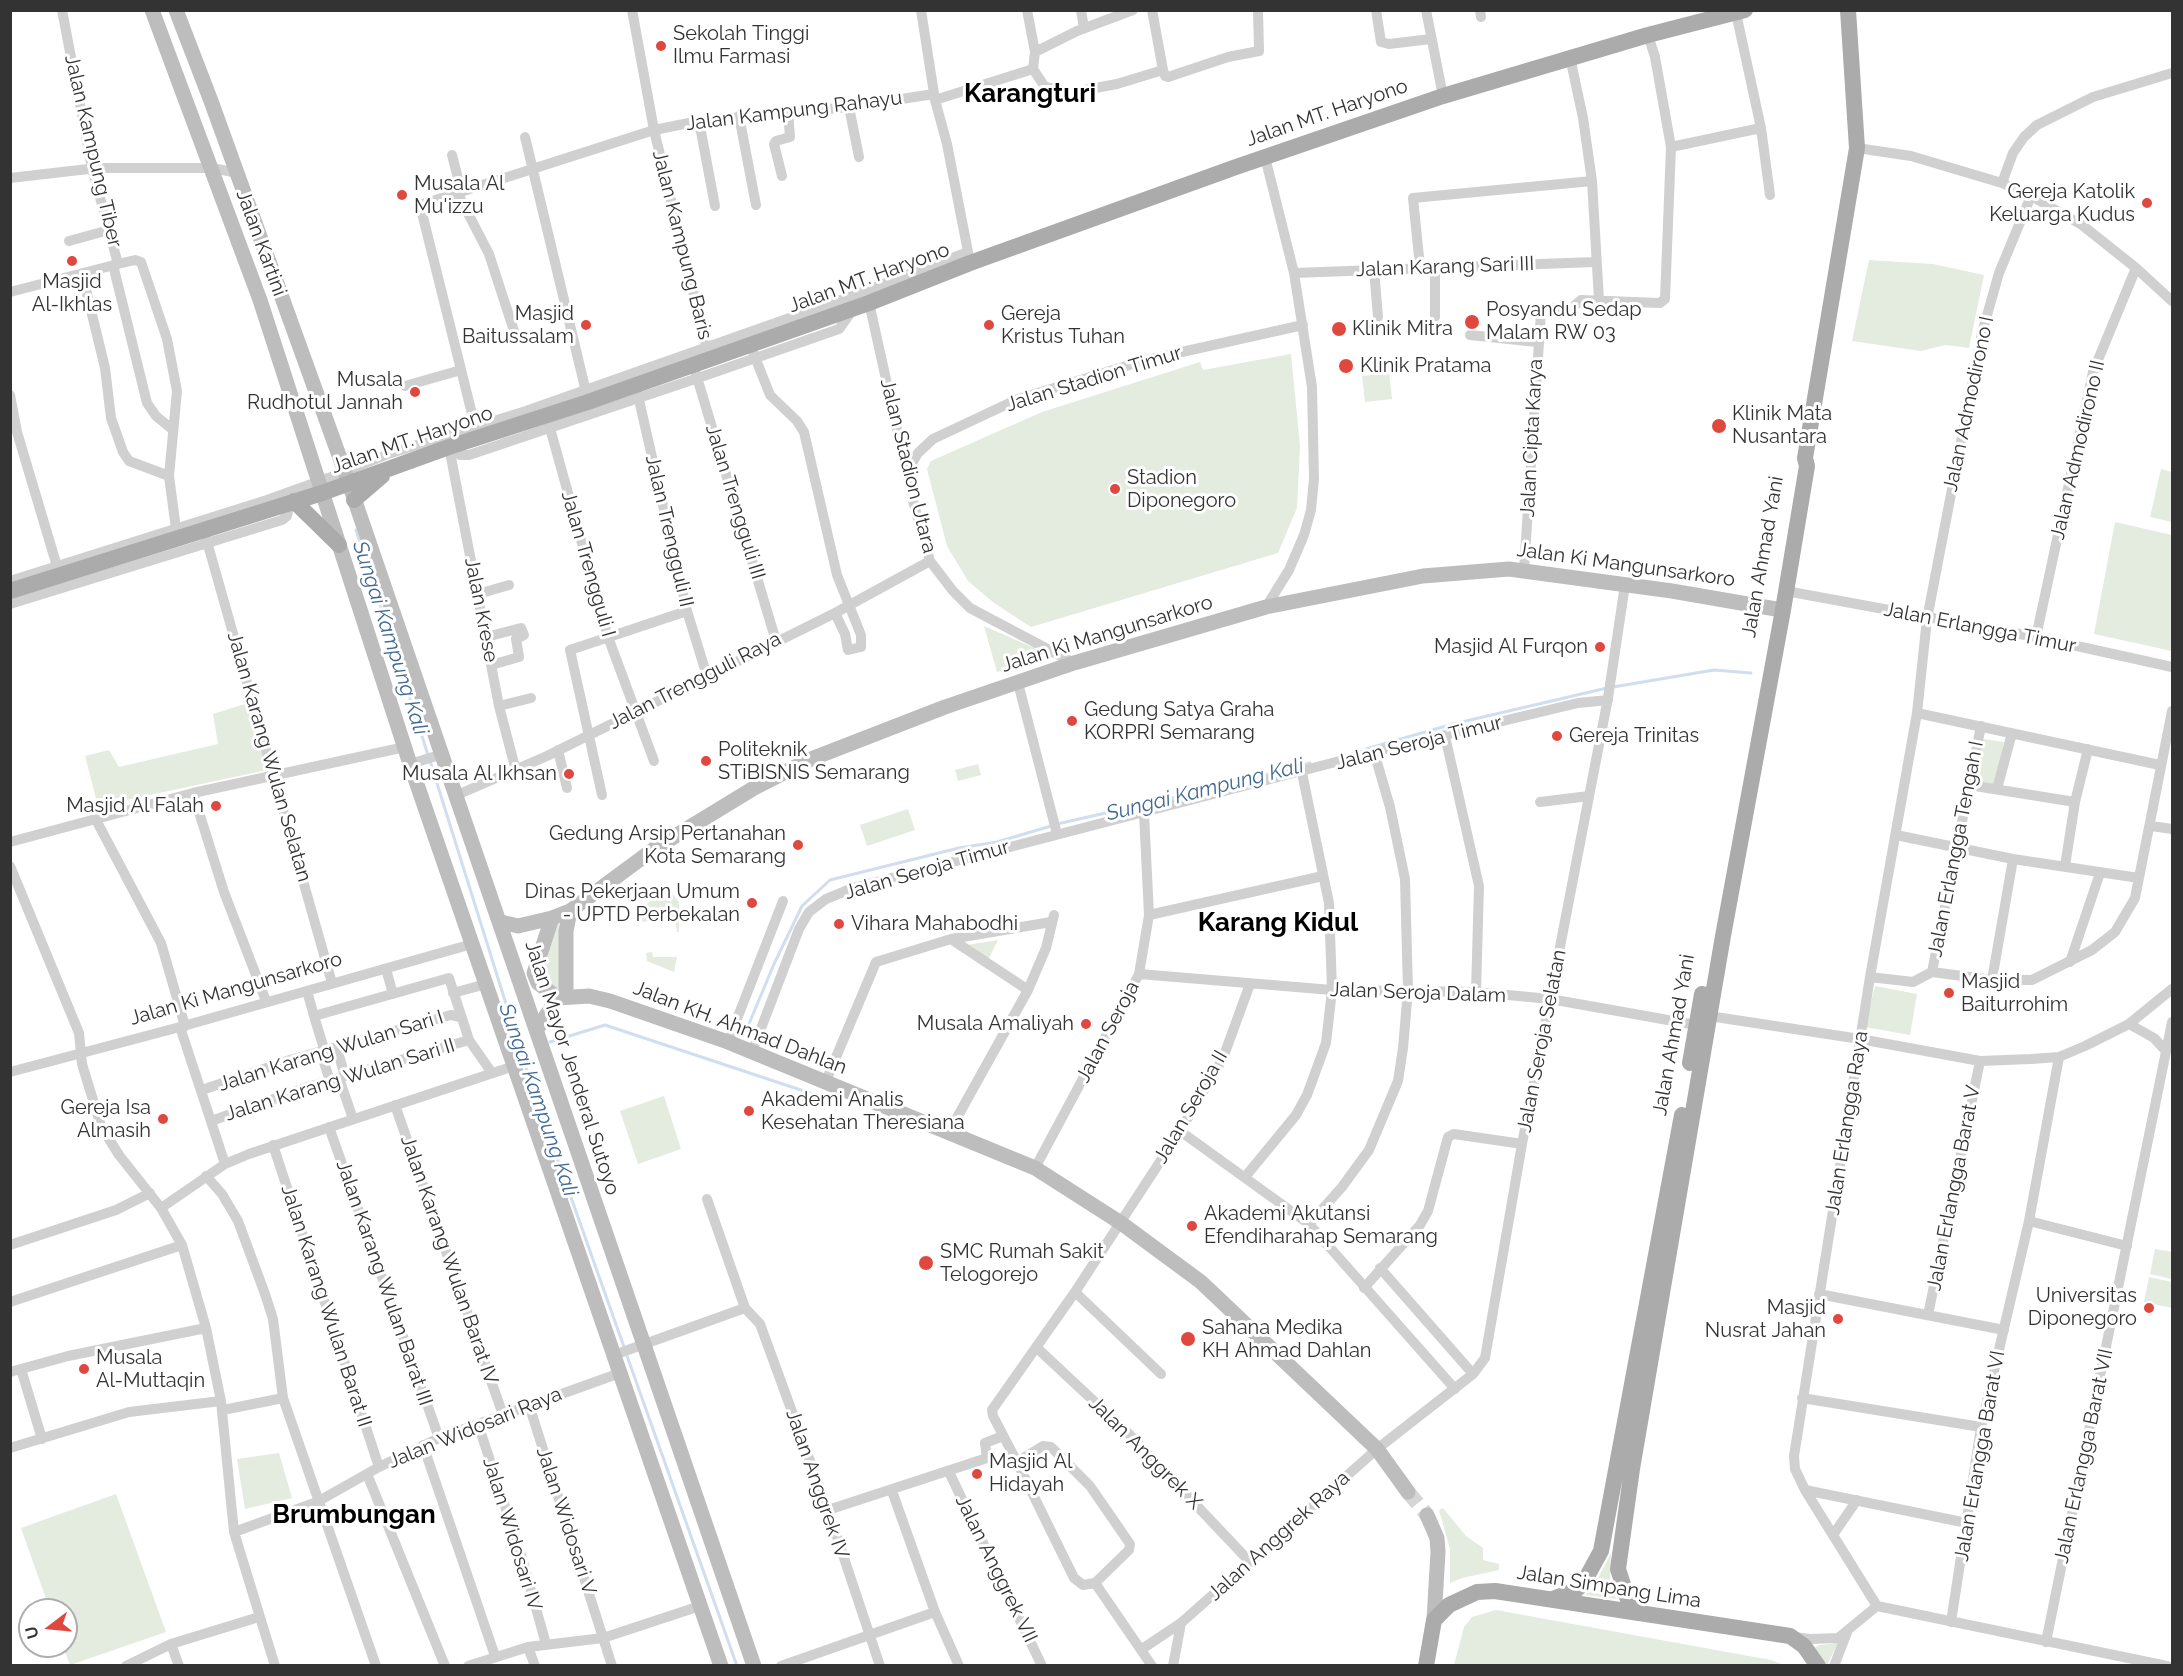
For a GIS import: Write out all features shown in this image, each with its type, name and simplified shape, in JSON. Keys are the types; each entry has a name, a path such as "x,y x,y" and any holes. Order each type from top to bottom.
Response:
{"main road":[{"name":"Jalan Kartini","path":"152,10 260,300 405,747 427,759"},
{"name":"Jalan Kartini","path":"176,10 238,173 347,478"},
{"name":"Jalan Ahmad Yani","path":"1553,1599 1576,1590 1584,1582 1601,1551 1807,466 1805,458 1857,145 1848,10"},
{"name":"Jalan MT. Haryono","path":"10,591 59,572 177,534 206,537 292,502 320,487 392,467 430,447 451,447 477,432 527,417 548,421 586,396 637,391 695,372 710,360 753,350 901,283 969,257 1443,96 1716,14 1741,11"},
{"path":"354,500 392,467"},
{"name":"Jalan Mayor Jenderal Sutoyo","path":"347,478 427,759 457,795 641,1346 754,1665"},
{"path":"292,502 339,545"},
{"name":"Jalan Ki Mangunsarkoro","path":"501,922 518,926 570,911 654,849 798,764 945,707 1074,663 1266,607 1353,588 1451,572 1524,570 1780,610"},
{"path":"427,759 472,944 617,1354 620,1373 722,1665"},
{"path":"537,1029 562,998 566,931 570,911"},
{"path":"552,918 534,973 538,983 562,998"},
{"name":"Jalan KH. Ahmad Dahlan","path":"562,998 589,996 610,1001 728,1042 1035,1168 1120,1223 1201,1282 1377,1449 1408,1492"},
{"name":"Jalan Ahmad Yani","path":"1637,1613 1628,1600 1621,1581 1619,1558 1703,1021"},
{"path":"1426,1665 1434,1620 1438,1552 1437,1538 1427,1515"},
{"name":"Jalan Simpang Lima","path":"1434,1620 1449,1605 1477,1592 1495,1591 1790,1636"},
{"path":"1790,1636 1804,1646 1818,1665"}],"street":[{"name":"Jalan Kampung Tiber","path":"62,10 92,168 109,230 115,265 135,260 142,264 167,339 177,400 169,476 177,534"},
{"name":"Jalan Kampung Baris","path":"632,10 654,130 710,360"},
{"path":"921,10 934,97 947,144 969,257"},
{"path":"1027,10 1035,52 1034,69 1045,87 1074,92 1117,84 1163,70"},
{"path":"1081,10 1084,28"},
{"path":"1035,52 1084,28 1133,10"},
{"path":"1152,10 1163,70 1165,76 1168,77 1235,55 1259,51 1258,10"},
{"path":"1376,10 1381,42 1389,44 1431,39"},
{"path":"1426,10 1443,96"},
{"path":"1741,11 1770,195"},
{"path":"1570,57 1583,118 1592,181 1599,300 1660,303 1665,299 1671,147 1655,57 1648,34"},
{"name":"Jalan Kampung Rahayu","path":"461,370 420,205 654,130 699,121 934,97 1034,69"},
{"path":"2002,183 2013,153 2024,137 2037,125 2093,97 2172,73"},
{"path":"849,107 859,157"},
{"path":"782,176 774,144 776,141 790,137 788,112"},
{"path":"739,117 756,205"},
{"path":"699,121 715,206"},
{"path":"1671,147 1761,128"},
{"path":"525,137 586,396"},
{"path":"1857,145 1911,156 2002,183 2031,196 2082,225 2136,268 2172,301"},
{"path":"452,155 459,191 489,254 514,331"},
{"path":"1265,157 1294,273 1303,325 1312,387 1314,479 1311,510 1289,570 1266,607"},
{"path":"10,178 92,168 212,168 238,173"},
{"path":"1420,267 1412,200 1415,197 1592,181"},
{"name":"Jalan Admodirono I","path":"1927,619 1982,333 1999,273 2031,196"},
{"path":"69,241 109,230"},
{"name":"Jalan Karang Sari III","path":"1294,273 1595,262"},
{"path":"10,292 115,265 147,403 156,416 173,430"},
{"path":"1435,267 1435,317"},
{"name":"Jalan Admodirono II","path":"2036,636 2093,372 2136,268"},
{"path":"1374,269 1378,317"},
{"path":"82,273 103,357 111,418 123,452 129,461 169,476"},
{"path":"527,417 586,396 710,360 863,300"},
{"name":"Jalan Stadion Utara","path":"863,300 930,561 970,608 1074,663"},
{"name":"Jalan Cipta Karya","path":"1524,570 1538,342 1543,310 1572,308 1578,300 1599,300"},
{"name":"Jalan Stadion Timur","path":"907,472 918,453 933,439 1018,399 1146,360 1303,325"},
{"name":"Jalan Cipta Karya","path":"1470,335 1538,342"},
{"path":"753,350 770,395 804,432 835,566 861,635 861,647 848,650 845,634 835,613"},
{"path":"347,478 374,459 430,447 477,432 461,370 405,386"},
{"name":"Jalan Trengguli III","path":"695,372 776,641"},
{"path":"451,447 460,455 469,455 548,421 637,391"},
{"name":"Jalan Trengguli II","path":"637,391 687,611 707,676"},
{"path":"10,394 17,432 59,572 10,581"},
{"name":"Jalan Trengguli I","path":"548,421 608,637 654,761"},
{"name":"Jalan Krese","path":"451,447 499,706 516,771"},
{"path":"177,534 320,487"},
{"path":"10,604 206,537"},
{"name":"Jalan Karang Wulan Selatan","path":"206,537 332,983"},
{"name":"Jalan Trengguli Raya","path":"457,795 516,771 835,613 930,561"},
{"path":"477,594 509,585"},
{"name":"Jalan Seroja Selatan","path":"1377,1449 1473,1374 1488,1352 1522,1144 1608,698 1625,585"},
{"name":"Jalan Erlangga Timur","path":"1783,591 1927,619 2036,636 2172,667"},
{"path":"602,795 570,650 687,611"},
{"name":"Jalan Erlangga Raya","path":"1877,1606 1805,1490 1794,1462 1802,1398 1870,977 1917,713 1927,619"},
{"path":"486,637 520,628 524,635 516,639 519,657 491,665"},
{"path":"1018,683 1057,834"},
{"path":"499,706 531,698"},
{"name":"Jalan Seroja Timur","path":"752,1052 799,929 809,912 826,899 879,880 1144,814 1374,752 1578,703 1608,698"},
{"path":"1870,977 1913,982 1932,972 1992,980 2032,980 2092,951 2115,932 2135,898 2172,711"},
{"path":"1917,713 2160,765"},
{"name":"Jalan Erlangga Tengah I","path":"1932,972 1981,726"},
{"path":"1997,789 2012,733"},
{"path":"1445,736 1479,886 1476,992"},
{"path":"10,842 193,793 405,747"},
{"path":"2064,866 2075,802 2088,749"},
{"path":"558,750 567,788"},
{"path":"1309,1224 1342,1187 1369,1150 1385,1118 1398,1081 1408,990 1403,860 1374,752"},
{"path":"1245,1177 1296,1115 1307,1095 1326,1043 1332,990 1329,903 1302,773"},
{"path":"1969,785 2075,802"},
{"path":"193,793 224,892 266,1001"},
{"path":"1540,802 1589,796"},
{"name":"Jalan Seroja","path":"1035,1168 1139,974 1149,915 1144,814"},
{"name":"Jalan Karang Wulan Sari II","path":"95,818 162,943 188,1050 225,1164"},
{"path":"2151,826 2172,829"},
{"path":"1896,835 2013,859 2139,878"},
{"path":"1992,980 2013,859"},
{"path":"10,866 73,1016 97,1118 105,1134 161,1208 182,1245 207,1328 222,1406 234,1532 275,1665"},
{"path":"2070,962 2100,873"},
{"path":"1149,915 1323,876"},
{"path":"728,1042 783,901"},
{"path":"826,1081 876,962 951,939 1052,918 1046,948 1028,990 949,1132"},
{"path":"951,939 1028,990"},
{"name":"Jalan Ki Mangunsarkoro","path":"10,1072 82,1058 183,1030 266,1001 472,944"},
{"path":"386,969 393,993"},
{"name":"Jalan Seroja Dalam","path":"1139,974 1332,990 1476,992 1550,999 1703,1021 1860,1039 1980,1061 2060,1057"},
{"path":"314,1016 447,978 469,1040 492,1073"},
{"path":"453,993 486,984"},
{"name":"Jalan Seroja II","path":"1003,1436 992,1410 1075,1292 1180,1131 1223,1058 1250,984"},
{"path":"2060,1057 2129,1024 2172,989"},
{"path":"307,990 323,1053 338,1078 353,1119"},
{"name":"Jalan Karang Wulan Sari I","path":"202,1090 290,1060 323,1053 451,1015 460,1017"},
{"name":"Jalan Erlangga Barat VII","path":"2046,1642 2172,1022"},
{"path":"2129,1024 2154,1038 2166,1051"},
{"name":"Jalan Karang Wulan Sari II","path":"211,1121 338,1078 469,1040"},
{"path":"337,1049 338,1078"},
{"name":"Jalan Erlangga Barat VI","path":"1951,1622 1981,1427 2029,1221 2060,1057"},
{"name":"Jalan Erlangga Barat V","path":"1928,1315 1980,1061"},
{"path":"161,1208 225,1164 273,1145 514,1066"},
{"name":"Jalan Karang Wulan Barat IV","path":"395,1106 503,1415"},
{"name":"Jalan Karang Wulan Barat III","path":"329,1127 439,1438"},
{"path":"1180,1131 1309,1224 1455,1389"},
{"path":"1364,1287 1420,1225 1428,1211 1448,1137 1454,1134 1522,1144"},
{"name":"Jalan Karang Wulan Barat II","path":"273,1145 379,1467"},
{"path":"206,1176 222,1194 238,1221 265,1294 273,1319 283,1398 317,1502 376,1665"},
{"path":"10,1245 116,1210 150,1193"},
{"name":"Jalan Anggrek IV","path":"707,1199 745,1308 760,1324 828,1510 880,1665"},
{"path":"2029,1221 2127,1246"},
{"path":"10,1302 182,1245"},
{"path":"1380,1268 1473,1374"},
{"path":"1075,1292 1161,1374"},
{"path":"1819,1293 2004,1330"},
{"path":"617,1354 745,1308"},
{"path":"42,1439 16,1371 68,1356 207,1328"},
{"name":"Jalan Anggrek X","path":"1036,1347 1129,1434 1250,1562"},
{"name":"Jalan Widosari Raya","path":"234,1532 317,1502 367,1473 439,1438 620,1373"},
{"path":"10,1448 129,1412 222,1406 283,1398"},
{"path":"1802,1398 1981,1427"},
{"name":"Jalan Widosari V","path":"529,1405 612,1665"},
{"name":"Jalan Widosari IV","path":"478,1424 522,1558 546,1644"},
{"path":"828,1510 892,1491 987,1458 986,1443 1003,1436 1074,1578 1083,1585 1095,1583 1129,1550 1130,1544 1090,1486 1068,1462 1046,1446 1017,1462"},
{"path":"423,1445 495,1656"},
{"name":"Jalan Anggrek Raya","path":"1142,1649 1181,1623 1377,1449"},
{"name":"Jalan Anggrek VII","path":"949,1472 1042,1665"},
{"path":"367,1473 445,1665"},
{"path":"1805,1490 1967,1523"},
{"path":"892,1491 935,1612 959,1665"},
{"path":"1833,1535 1857,1500"},
{"path":"1095,1583 1152,1665"},
{"path":"468,1665 528,1647 603,1638 700,1606"},
{"path":"1790,1636 1838,1638 1877,1606 2166,1665"},
{"path":"781,1665 935,1612"},
{"path":"126,1665 171,1644 260,1617"},
{"path":"1173,1665 1181,1623"},
{"path":"1834,1665 1848,1630"},
{"path":"171,1644 179,1665"},
{"path":"528,1647 535,1665"}],"shaded area":[{"path":"1869,260 1933,264 1984,275 1969,348 1945,345 1921,351 1852,341"},
{"name":"Stadion Diponegoro","path":"1291,354 1300,446 1297,508 1278,553 1031,627 994,603 968,581 947,546 927,469 931,461 1042,412 1200,362 1203,370"},
{"path":"1389,373 1392,399 1365,402 1362,376"},
{"path":"2161,469 2172,472 2172,522 2150,517"},
{"path":"2115,522 2172,535 2172,651 2094,634"},
{"path":"984,626 1055,657 997,672"},
{"path":"248,703 267,770 98,806 85,756 109,750 119,767 218,744 213,714"},
{"path":"1982,739 2004,742 1997,787 1975,783"},
{"path":"978,764 981,775 958,781 955,770"},
{"path":"908,809 915,830 867,846 860,825"},
{"path":"668,888 679,902 679,932 677,932 675,917 671,918 670,913 649,916 650,921 642,922 640,909"},
{"path":"559,922 562,987 554,989 542,977 540,967"},
{"path":"998,940 986,964 967,945"},
{"path":"652,952 653,957 677,957 674,972 647,961 646,953"},
{"path":"1875,986 1917,994 1910,1035 1865,1027"},
{"path":"664,1096 681,1149 638,1164 620,1111"},
{"path":"2155,1249 2172,1252 2172,1279 2150,1274"},
{"path":"2149,1277 2172,1282 2172,1308 2144,1302"},
{"path":"279,1453 292,1498 245,1509 237,1459"},
{"path":"116,1494 166,1632 70,1665 67,1658 78,1658 78,1598 46,1598 21,1528"},
{"path":"1443,1508 1466,1536 1483,1548 1483,1560 1499,1564 1499,1570 1450,1583 1450,1549 1439,1510"},
{"path":"1611,1553 1610,1586 1616,1599 1586,1595 1596,1582"},
{"path":"1496,1610 1771,1660 1784,1665 1454,1665 1464,1627 1472,1617"},
{"path":"1838,1643 1827,1665 1813,1648 1820,1645"}],"waterway":[{"name":"Sungai Kampung Kali","path":"356,530 428,755"},
{"name":"Sungai Kampung Kali","path":"1613,687 1714,670 1751,673"},
{"name":"Sungai Kampung Kali","path":"1366,749 1453,724 1607,688"},
{"name":"Sungai Kampung Kali","path":"430,761 533,1090 624,1347"},
{"name":"Sungai Kampung Kali","path":"1247,780 1310,763"},
{"name":"Sungai Kampung Kali","path":"1057,824 1203,791"},
{"name":"Sungai Kampung Kali","path":"746,1031 774,964 802,906 830,880 959,848 997,842 1051,826"},
{"name":"Sungai Kampung Kali","path":"550,1042 605,1025 834,1101"},
{"name":"Sungai Kampung Kali","path":"626,1353 737,1666"}],"tunnel":[{"path":"1408,1492 1427,1515"}],"place":[{"name":"Sekolah Tinggi Ilmu Farmasi","path":"661,46"},
{"name":"Musala Al Mu'izzu","path":"402,195"},
{"name":"Gereja Katolik Keluarga Kudus","path":"2147,203"},
{"name":"Masjid Al-Ikhlas","path":"72,261"},
{"name":"Posyandu Sedap Malam RW 03","path":"1472,322"},
{"name":"Masjid Baitussalam","path":"586,325"},
{"name":"Gereja Kristus Tuhan","path":"989,325"},
{"name":"Klinik Mitra","path":"1339,329"},
{"name":"Klinik Pratama","path":"1346,366"},
{"name":"Musala Rudhotul Jannah","path":"415,392"},
{"name":"Klinik Mata Nusantara","path":"1719,426"},
{"name":"Stadion Diponegoro","path":"1115,489"},
{"name":"Masjid Al Furqon","path":"1600,647"},
{"name":"Gedung Satya Graha KORPRI Semarang","path":"1072,721"},
{"name":"Gereja Trinitas","path":"1557,736"},
{"name":"Politeknik STiBISNIS Semarang","path":"706,761"},
{"name":"Musala Al Ikhsan","path":"569,774"},
{"name":"Masjid Al Falah","path":"216,806"},
{"name":"Gedung Arsip Pertanahan Kota Semarang","path":"798,845"},
{"name":"Dinas Pekerjaan Umum - UPTD Perbekalan","path":"752,903"},
{"name":"Vihara Mahabodhi","path":"839,924"},
{"name":"Masjid Baiturrohim","path":"1949,993"},
{"name":"Musala Amaliyah","path":"1086,1024"},
{"name":"Akademi Analis Kesehatan Theresiana","path":"749,1111"},
{"name":"Gereja Isa Almasih","path":"163,1119"},
{"name":"Akademi Akutansi Efendiharahap Semarang","path":"1192,1226"},
{"name":"SMC Rumah Sakit Telogorejo","path":"926,1263"},
{"name":"Universitas Diponegoro","path":"2149,1308"},
{"name":"Masjid Nusrat Jahan","path":"1838,1319"},
{"name":"Sahana Medika KH Ahmad Dahlan","path":"1188,1339"},
{"name":"Musala Al-Muttaqin","path":"84,1369"},
{"name":"Masjid Al Hidayah","path":"977,1474"}],"district":[{"name":"Karangturi","path":"1030,94"},
{"name":"Karang Kidul","path":"1278,923"},
{"name":"Brumbungan","path":"354,1515"}]}
